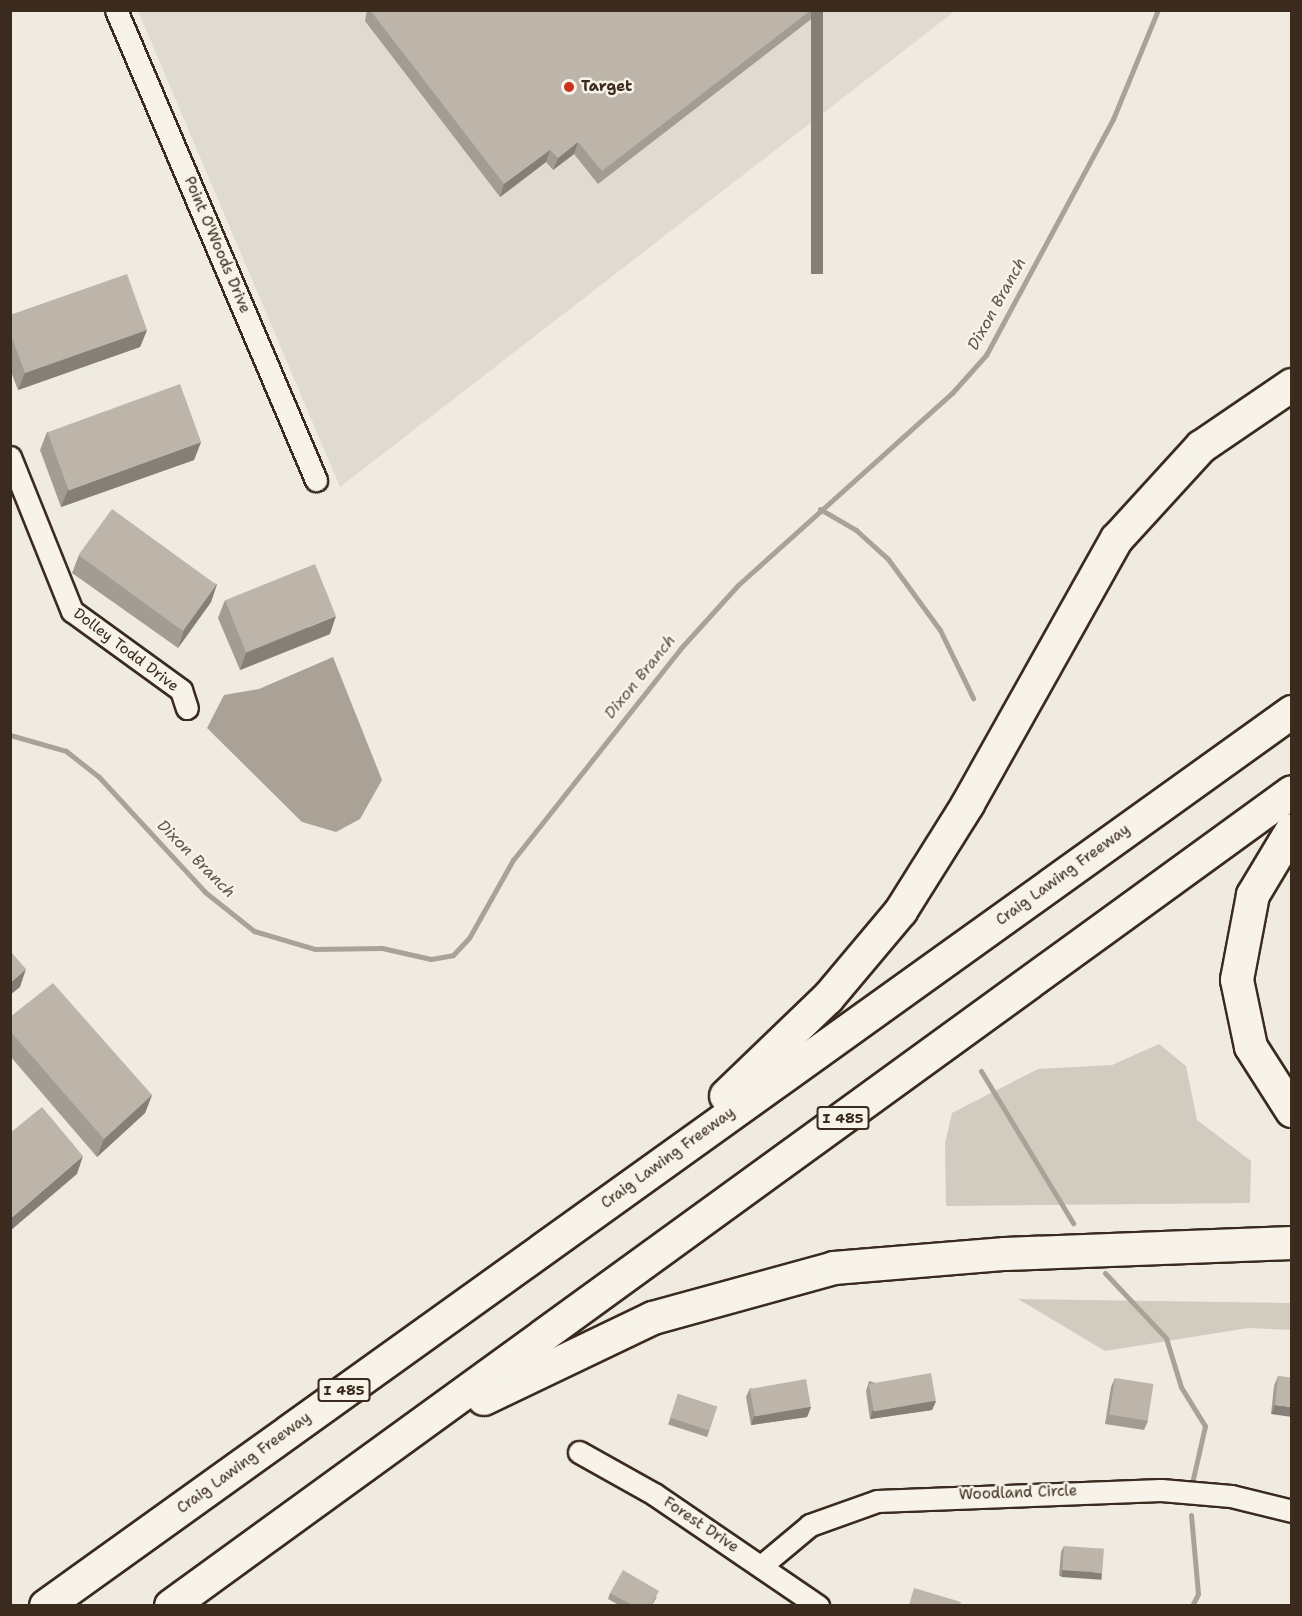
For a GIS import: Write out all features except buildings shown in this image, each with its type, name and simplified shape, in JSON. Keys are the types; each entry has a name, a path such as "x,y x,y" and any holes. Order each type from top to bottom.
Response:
{"highway":[{"path":"643,1175 828,998 901,911 946,842 1117,539 1202,447 1292,385"},
{"name":"Craig Lawing Freeway","path":"46,1605 1292,712"},
{"name":"I 485","path":"171,1605 1292,792"},
{"path":"1292,830 1252,895 1238,950 1237,980 1251,1047 1292,1111"},
{"path":"395,1444 615,1334 769,1283 834,1268 921,1259 1292,1243"}],"street":[{"name":"Point O'Woods Drive","path":"116,10 316,480"},
{"name":"Dolley Todd Drive","path":"10,458 72,611 181,690 187,708"},
{"name":"Forest Drive","path":"579,1452 761,1566 818,1605"},
{"name":"Woodland Circle","path":"761,1566 810,1524 877,1501 1161,1490 1231,1496 1292,1510"}],"shaded area":[{"path":"138,11 955,11 340,487"},
{"path":"333,657 382,780 360,819 336,832 302,822 207,728 224,695 259,689"},
{"path":"1159,1044 1186,1066 1197,1120 1251,1161 1250,1203 946,1206 945,1143 952,1113 1038,1069 1112,1065"},
{"path":"1018,1299 1291,1303 1291,1330 1248,1328 1105,1351"}],"waterway":[{"name":"Dixon Branch","path":"10,735 66,751 99,777 205,892 254,931 315,949 382,948 431,959 453,955 469,938 513,860 680,649 738,585 952,393 986,355 1113,119 1158,10"},
{"path":"820,509 856,530 888,559 940,630 973,698"},
{"path":"981,1071 1073,1223"},
{"path":"1105,1273 1166,1338 1181,1387 1205,1426 1192,1483"},
{"path":"1191,1515 1198,1594 1192,1606"}],"place":[{"name":"Target","path":"569,87"}]}
